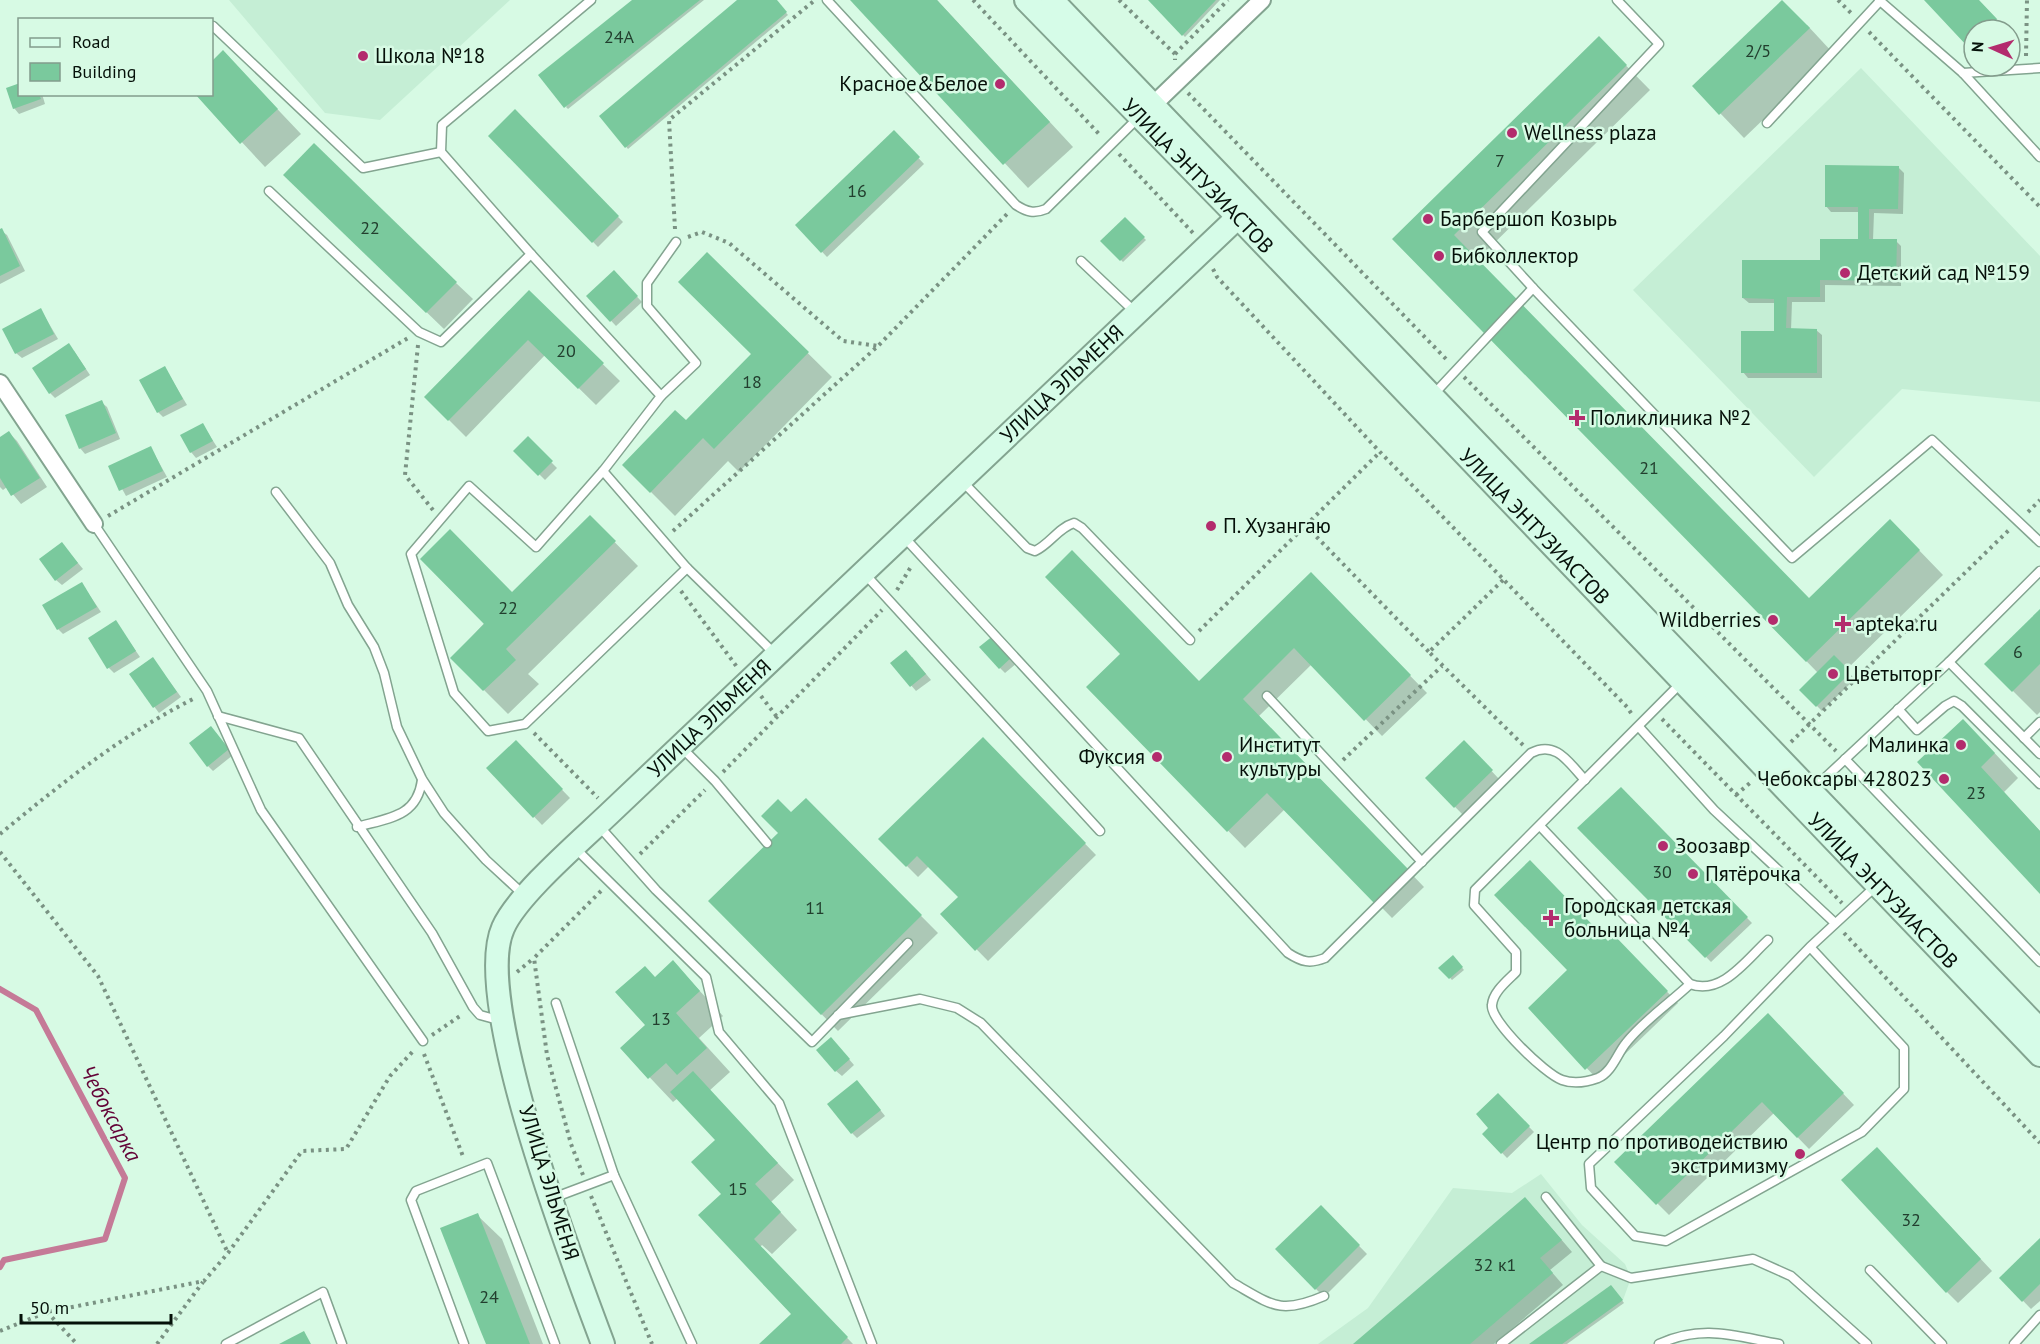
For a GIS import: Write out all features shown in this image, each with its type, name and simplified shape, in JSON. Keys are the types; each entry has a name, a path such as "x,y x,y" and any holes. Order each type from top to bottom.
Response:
{"main road":[{"name":"УЛИЦА ЭНТУЗИАСТОВ","path":"1026,0 1147,110 1883,879 2040,1030"},
{"name":"УЛИЦА ЭНТУЗИАСТОВ","path":"1052,0 1238,217 1427,402"},
{"name":"УЛИЦА ЭЛЬМЕНЯ","path":"603,1344 549,1199 503,1021 498,987 498,946 502,928 526,897 604,818 1238,217"},
{"name":"УЛИЦА ЭНТУЗИАСТОВ","path":"1883,879 2040,1055"}],"street":[{"path":"1147,110 1262,0"},
{"path":"0,383 94,524"}],"lane":[{"path":"591,0 442,125 441,152 661,396"},
{"path":"827,0 1016,205 1027,212 1037,213 1046,209 1147,110"},
{"path":"1617,0 1659,44 1482,232 1792,558 1932,440 2040,542"},
{"path":"1767,123 1880,1 1962,72"},
{"path":"213,26 363,168 441,152"},
{"path":"2022,69 2040,68"},
{"path":"1968,78 2040,157"},
{"path":"269,191 419,332 441,342 531,254"},
{"path":"676,242 647,283 647,306 696,363 661,396 603,471 536,546 469,486 411,554 454,693 488,731 525,724 687,568"},
{"path":"1081,261 1137,314"},
{"path":"1427,402 1533,288"},
{"path":"603,471 687,568 776,655"},
{"path":"962,481 1027,548 1035,551 1042,548 1066,525 1074,523 1082,528 1190,640"},
{"path":"276,492 330,563 348,605 374,647 384,673 397,727 422,779 444,813 486,860 526,897"},
{"path":"94,524 207,691 261,810 423,1041"},
{"path":"903,536 1288,953 1301,961 1312,963 1325,958 1531,753 1541,748 1549,748 1558,753 1585,780"},
{"path":"1804,797 1949,662 2040,571"},
{"path":"863,573 1100,831"},
{"path":"1949,662 2040,754"},
{"path":"1688,676 1475,891 1472,898 1474,905 1516,952 1516,972 1496,994 1492,1006 1495,1019 1544,1070 1562,1080 1584,1082 1600,1077 1612,1065 1627,1042 1690,984"},
{"path":"1267,696 1422,862"},
{"path":"1899,709 1917,730 1954,701 1962,706 2040,784"},
{"path":"218,716 299,738 357,827 432,933 473,1007 480,1015 503,1021"},
{"path":"2024,738 2040,722"},
{"path":"1639,727 1714,810 1835,923"},
{"path":"680,746 715,781 766,843"},
{"path":"1845,759 2040,962"},
{"path":"357,827 400,814 413,806 420,796 422,779"},
{"path":"604,818 632,862 656,890 812,1042 908,943"},
{"path":"1540,826 1690,984 1701,988 1714,986 1724,980 1768,940"},
{"path":"575,848 706,977 719,1032 779,1103 872,1344"},
{"path":"1810,947 1904,1048 1904,1089 1862,1132 1666,1241 1635,1236 1591,1188 1589,1164 1724,1036 1810,947 1848,910 1883,879"},
{"path":"838,1015 920,999 957,1008 981,1023 1233,1283 1270,1305 1298,1307 1324,1296"},
{"path":"556,1004 614,1175 692,1344"},
{"path":"464,1344 411,1200 416,1191 487,1162 555,1344"},
{"path":"549,1199 614,1175"},
{"path":"1546,1197 1601,1266 1631,1278 1753,1259 1791,1276 1867,1344"},
{"path":"1501,1344 1601,1266"},
{"path":"1870,1270 1942,1344"},
{"path":"225,1344 323,1292 342,1344"},
{"path":"2014,1344 2040,1316"},
{"path":"1659,1344 1708,1332 1779,1344"}],"path":[{"path":"816,0 669,120 676,242 702,232 729,243 843,341 878,346"},
{"path":"973,0 1194,232 1195,243"},
{"path":"1119,0 1174,54 1176,70"},
{"path":"1174,54 1228,0"},
{"path":"1838,0 2040,207"},
{"path":"2026,69 2027,0"},
{"path":"1185,90 1457,370 1845,759"},
{"path":"663,539 878,346 1016,205"},
{"path":"1203,274 1211,266 1217,277 1380,452 1627,707 1639,727"},
{"path":"419,332 405,475 441,519"},
{"path":"94,524 419,332"},
{"path":"1190,640 1380,452"},
{"path":"1784,749 2040,500"},
{"path":"1306,526 1442,666 1531,753"},
{"path":"632,862 715,781 891,601 919,553"},
{"path":"1429,652 1503,580"},
{"path":"674,581 743,675"},
{"path":"1334,768 1442,666"},
{"path":"756,689 777,717"},
{"path":"0,834 76,772 142,726 207,691"},
{"path":"1654,711 1848,910"},
{"path":"525,724 604,818"},
{"path":"1736,795 1757,776"},
{"path":"0,852 98,976 228,1253"},
{"path":"498,987 534,958 610,882"},
{"path":"1835,923 2040,1143"},
{"path":"534,958 547,1055 571,1144 652,1344"},
{"path":"157,1344 228,1253 302,1151 346,1149 390,1076 423,1041 473,1007"},
{"path":"423,1041 424,1057 469,1171"},
{"path":"1,1331 47,1312 204,1281"},
{"path":"47,1312 77,1344"}],"shaded area":[{"name":"Школа №18","path":"229,0 510,0 380,120 325,113"},
{"name":"Детский сад №159","path":"1861,68 2040,256 2040,402 1902,389 1814,477 1633,290"},
{"path":"1541,1174 1582,1225 1625,1264 1631,1278 1623,1300 1562,1344 1318,1344 1368,1308 1453,1188 1512,1193"}],"building":[{"path":"632,0 700,0 564,108 538,75"},
{"path":"737,0 777,0 787,12 625,148 599,116"},
{"path":"850,0 937,0 1050,122 1003,165"},
{"path":"1148,0 1216,0 1182,36"},
{"path":"1782,0 1810,28 1719,115 1692,86"},
{"path":"1924,0 1979,0 1996,18 1962,18 1962,41"},
{"path":"1599,36 1627,65 1454,235 1809,598 1890,519 1920,550 1806,662 1392,239"},
{"path":"223,50 278,109 240,144 197,96 213,96 213,60"},
{"path":"18,84 18,96 40,96 41,99 13,109 6,88"},
{"path":"515,109 619,216 592,243 488,136"},
{"path":"894,130 920,157 821,253 795,225"},
{"path":"314,143 457,282 426,313 283,175"},
{"path":"1825,165 1899,166 1898,209 1869,209 1869,239 1897,239 1896,281 1820,280 1820,297 1787,297 1786,328 1817,329 1817,373 1741,373 1741,331 1774,331 1774,299 1742,298 1742,260 1820,260 1820,239 1858,239 1858,207 1825,207"},
{"path":"1125,217 1145,237 1120,261 1100,241"},
{"path":"2,228 20,266 0,276 0,229"},
{"path":"707,252 809,352 714,449 703,438 650,493 622,465 675,410 686,420 751,354 678,282"},
{"path":"614,270 638,296 610,322 586,296"},
{"path":"529,290 604,363 578,389 528,340 448,421 424,397"},
{"path":"41,308 54,334 15,354 2,329"},
{"path":"69,343 86,369 49,394 32,368"},
{"path":"165,366 183,399 157,413 139,380"},
{"path":"102,400 116,433 79,449 65,415"},
{"path":"203,423 213,441 190,453 180,435"},
{"path":"9,431 40,478 11,496 0,478 0,437"},
{"path":"528,436 553,461 538,476 513,451"},
{"path":"151,446 163,471 119,491 108,466"},
{"path":"590,515 616,541 506,649 516,660 483,691 450,658 484,624 420,559 450,529 512,592"},
{"path":"62,542 78,563 55,581 39,559"},
{"name":"Институт культуры","path":"1072,550 1199,681 1311,572 1411,675 1364,721 1294,648 1243,699 1408,869 1374,903 1267,793 1227,832 1086,687 1120,654 1045,577"},
{"path":"82,582 97,607 57,630 42,605"},
{"path":"2040,609 2040,664 2012,692 1984,664"},
{"path":"116,620 136,651 107,669 88,638"},
{"path":"994,635 1013,656 999,669 979,647"},
{"path":"906,650 926,674 910,687 890,663"},
{"path":"1834,655 1851,672 1816,707 1799,690"},
{"path":"153,657 177,692 153,708 129,674"},
{"path":"1963,719 1995,753 1981,767 2040,831 2040,894 1917,762"},
{"path":"211,726 229,749 207,767 189,743"},
{"path":"983,737 1086,843 975,951 940,914 958,897 917,856 906,867 878,839"},
{"path":"516,740 563,789 533,818 486,768"},
{"path":"1464,740 1493,770 1454,808 1425,778"},
{"path":"1621,787 1748,917 1705,958 1577,828"},
{"path":"806,798 922,915 821,1015 708,901 778,833 761,816 778,799 791,812"},
{"path":"1530,860 1608,941 1614,935 1668,991 1585,1070 1528,1008 1567,970 1494,895"},
{"path":"1453,955 1463,967 1449,979 1438,968"},
{"path":"673,960 700,991 676,1013 707,1048 677,1075 666,1063 648,1079 620,1048 645,1025 615,992 645,966 655,977"},
{"path":"1768,1013 1844,1093 1797,1138 1762,1102 1656,1205 1614,1162"},
{"path":"831,1037 850,1059 835,1072 816,1050"},
{"path":"693,1071 778,1163 755,1184 781,1212 754,1239 848,1337 841,1344 759,1344 791,1314 698,1215 721,1194 691,1162 715,1140 670,1092"},
{"path":"857,1080 881,1110 851,1134 827,1104"},
{"path":"1498,1093 1530,1126 1501,1154 1482,1134 1488,1128 1476,1114"},
{"path":"1877,1147 1981,1259 1946,1293 1841,1180"},
{"path":"1525,1197 1562,1240 1540,1258 1553,1273 1470,1344 1353,1344"},
{"path":"1321,1205 1360,1245 1315,1290 1275,1249"},
{"path":"478,1213 530,1344 486,1344 481,1332 440,1228"},
{"path":"2040,1238 2040,1284 2022,1302 1999,1278"},
{"path":"1611,1285 1623,1300 1562,1344 1529,1344"},
{"path":"304,1331 311,1344 279,1344"}],"waterway":[{"name":"Чебоксарка","path":"0,989 36,1010 125,1178 105,1239 4,1260 0,1267"}],"place":[{"name":"Школа №18","path":"363,56"},
{"name":"Красное&Белое","path":"1000,84"},
{"name":"Wellness plaza","path":"1512,133"},
{"name":"Барбершоп Козырь","path":"1428,219"},
{"name":"Бибколлектор","path":"1439,256"},
{"name":"Детский сад №159","path":"1845,273"},
{"name":"Поликлиника №2","path":"1577,418"},
{"name":"П. Хузангаю","path":"1211,526"},
{"name":"Wildberries","path":"1773,620"},
{"name":"apteka.ru","path":"1843,624"},
{"name":"Цветыторг","path":"1833,674"},
{"name":"Малинка","path":"1961,745"},
{"name":"Фуксия","path":"1157,757"},
{"name":"Институт культуры","path":"1227,757"},
{"name":"Чебоксары 428023","path":"1944,779"},
{"name":"Зоозавр","path":"1663,846"},
{"name":"Пятёрочка","path":"1693,874"},
{"name":"Городская детская больница №4","path":"1551,918"},
{"name":"Центр по противодействию экстримизму","path":"1800,1154"}]}
